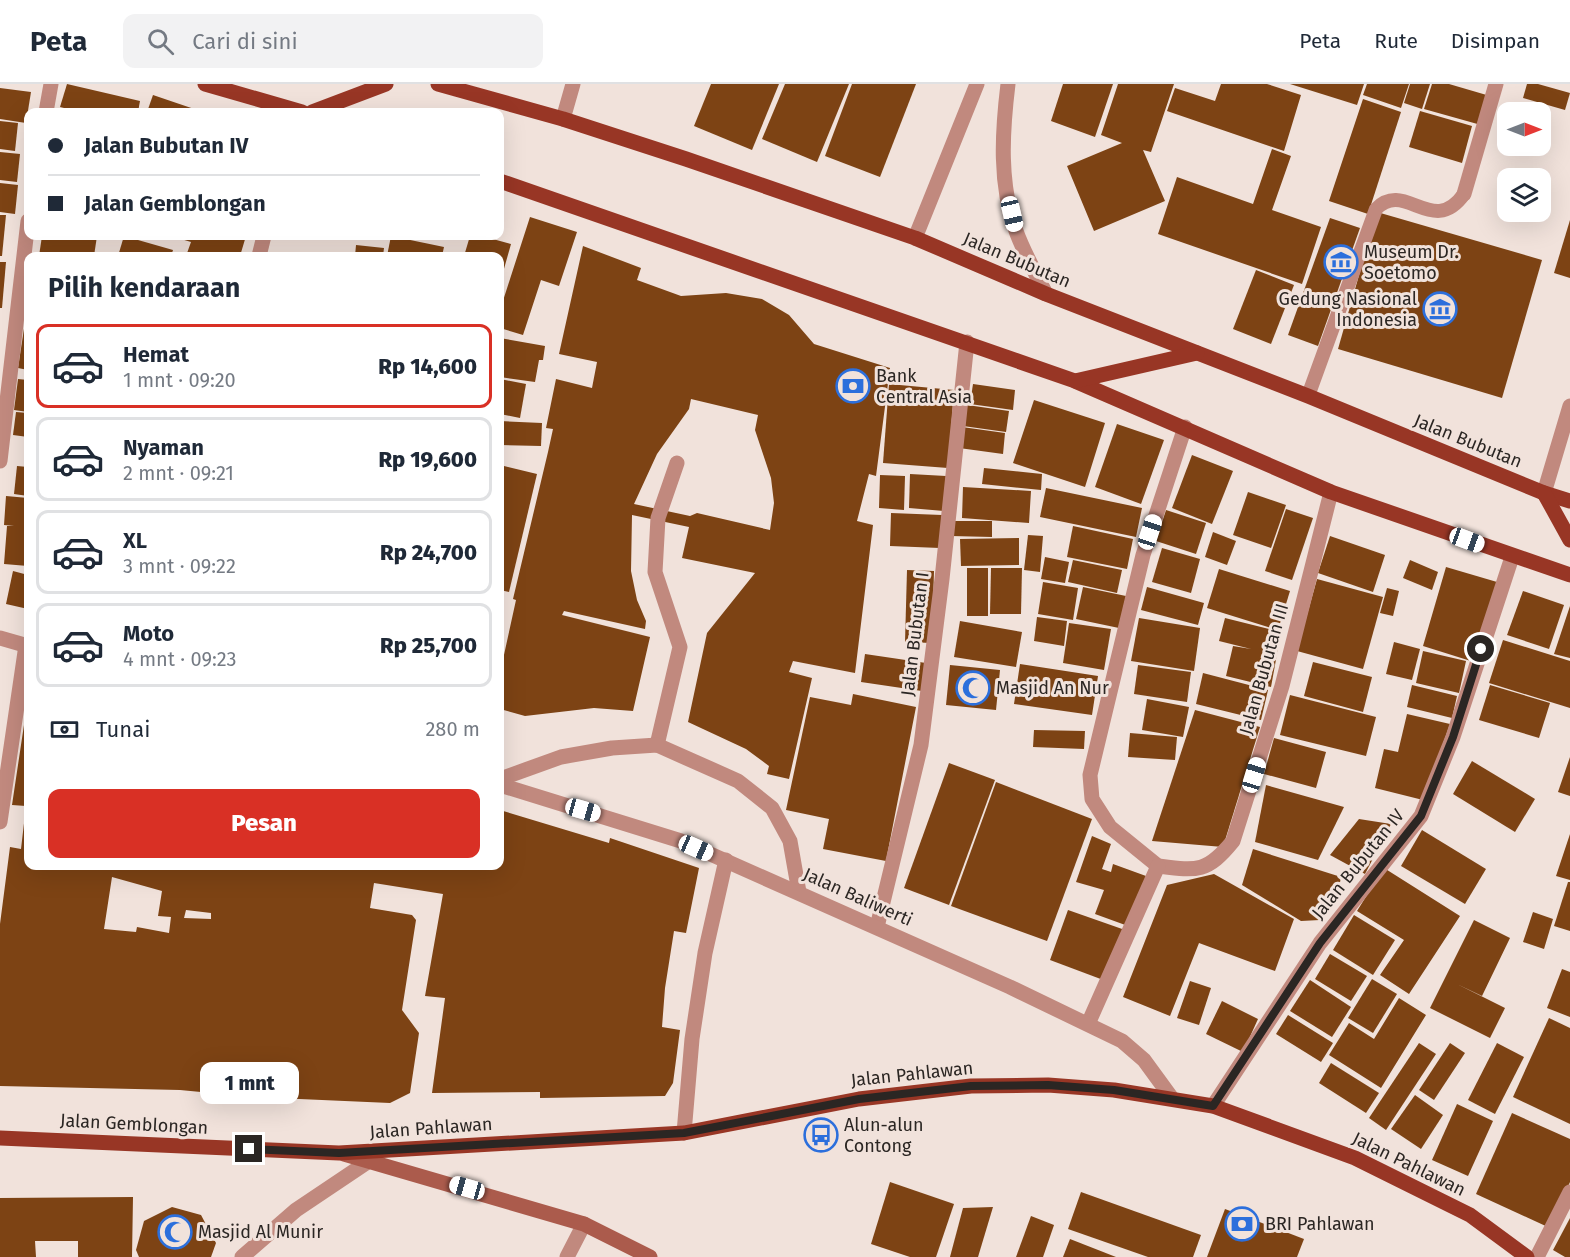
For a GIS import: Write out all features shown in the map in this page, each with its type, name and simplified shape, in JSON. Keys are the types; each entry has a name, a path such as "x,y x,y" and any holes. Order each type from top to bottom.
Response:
{"main road":[{"path":"205,84 288,108"},
{"path":"323,108 387,84"},
{"name":"Jalan Bubutan","path":"438,84 563,119 915,238 1046,294 1308,396 1544,493 1570,501"},
{"path":"504,182 1075,381 1331,492 1512,557 1570,575"},
{"path":"1075,381 1197,353"},
{"path":"1544,493 1570,540"},
{"name":"Jalan Pahlawan","path":"339,1153 684,1133 859,1099 971,1086 1048,1085 1171,1097 1213,1106 1355,1158 1390,1174 1470,1215 1527,1257"},
{"name":"Jalan Gemblongan","path":"0,1138 339,1153"},
{"path":"339,1153 584,1224 650,1257"}],"street":[{"path":"47,108 51,84"},
{"path":"563,119 573,84"},
{"path":"915,238 977,84"},
{"path":"1008,84 1004,115 1004,179 1016,231 1046,294"},
{"path":"1464,195 1496,84"},
{"path":"0,461 24,255"},
{"name":"Jalan Bubutan I","path":"877,927 921,745 942,579 967,342"},
{"path":"1544,493 1570,406"},
{"path":"1088,1024 1158,866 1110,827 1092,799 1090,775 1143,555 1185,427"},
{"path":"657,745 680,648 655,572 658,518 677,463"},
{"name":"Jalan Bubutan III","path":"1158,866 1192,871 1217,861 1233,841 1282,686 1331,492"},
{"name":"Jalan Bubutan IV","path":"1213,1106 1320,943 1421,816 1453,737 1512,557"},
{"path":"0,638 24,644"},
{"path":"0,822 24,665"},
{"path":"504,778 561,757 612,748 657,745 738,781 772,808 790,841 799,892"},
{"name":"Jalan Baliwerti","path":"504,786 625,822 726,860 1088,1024 1122,1041 1144,1060 1171,1097"},
{"path":"684,1133 692,1039 705,953 726,860"},
{"path":"242,1257 296,1210 369,1161"},
{"path":"1537,1257 1570,1192"},
{"path":"567,1257 584,1224"}],"lane":[{"path":"1308,396 1376,208 1382,202 1398,199 1429,212 1439,212 1449,210 1464,195"}],"building":[{"path":"67,84 140,101 139,108 60,107"},
{"path":"711,84 779,84 752,150 694,126"},
{"path":"785,84 849,84 817,162 762,139"},
{"path":"852,84 916,84 880,177 825,156"},
{"path":"1063,84 1113,84 1095,137 1051,121"},
{"path":"1118,84 1174,84 1151,152 1143,150 1165,201 1094,231 1067,166 1122,143 1101,135"},
{"path":"1221,84 1267,84 1301,95 1284,151 1167,111 1175,88 1215,101"},
{"path":"1290,84 1364,84 1357,105"},
{"path":"1367,84 1409,84 1401,108 1363,95"},
{"path":"1410,84 1430,84 1422,109 1404,103"},
{"path":"1432,84 1449,84 1490,96 1481,125 1424,109"},
{"path":"1527,84 1538,84 1570,93 1565,110 1551,106 1551,102 1537,102 1523,98"},
{"path":"0,88 31,92 28,108 24,108 24,123 0,119"},
{"path":"153,95 191,108 148,108"},
{"path":"1363,99 1401,112 1368,214 1329,201"},
{"path":"1420,111 1472,126 1462,163 1409,147"},
{"path":"0,121 18,123 15,151 0,149"},
{"path":"1272,149 1291,156 1272,210 1321,227 1302,284 1158,234 1177,177 1253,204"},
{"path":"0,152 20,154 17,182 0,180"},
{"path":"0,183 18,185 15,214 0,212"},
{"path":"1377,212 1542,260 1502,398 1338,349"},
{"path":"0,215 6,215 2,256 0,256"},
{"path":"530,217 577,232 559,286 541,280 523,335 504,329 504,298"},
{"path":"1330,218 1360,228 1318,346 1288,335"},
{"path":"1570,220 1570,278 1554,273"},
{"path":"41,240 96,240 95,252 40,252"},
{"path":"123,240 138,240 173,250 172,252 119,252"},
{"path":"184,240 245,240 241,252 187,252 191,242"},
{"path":"390,240 410,240 444,247 443,252 388,252"},
{"path":"469,240 496,240 511,244 504,269 504,252 465,252"},
{"path":"356,245 384,248 384,252 355,252"},
{"path":"583,246 641,268 637,280 681,296 726,293 762,299 789,315 814,344 890,368 876,476 869,474 857,521 873,525 855,673 793,661 789,672 812,678 789,779 767,774 769,766 746,749 688,722 707,633 755,573 682,558 689,527 632,515 631,571 637,600 646,621 645,629 564,611 562,615 650,637 633,711 594,708 525,716 504,710 504,655 516,600 513,599 553,429 546,428 556,379 592,388 597,362 559,354","holes":["691,399 758,415 755,430 771,478 774,503 770,530 697,513 690,516 634,504 657,454 689,409"]},
{"path":"0,262 6,262 2,308 0,308"},
{"path":"1256,270 1294,285 1271,344 1233,329"},
{"path":"24,329 24,369 18,368"},
{"path":"504,339 545,346 543,360 539,360 535,382 504,378"},
{"path":"18,379 24,380 24,411 14,410"},
{"path":"504,380 526,384 520,418 504,415"},
{"path":"889,384 954,390 948,468 883,463"},
{"path":"973,384 1015,390 1013,410 970,404"},
{"path":"1034,400 1105,423 1085,487 1013,463"},
{"path":"967,405 1009,411 1006,432 963,426"},
{"path":"16,412 24,413 24,436 13,435"},
{"path":"504,421 542,423 541,446 504,445"},
{"path":"1117,424 1164,440 1141,504 1095,487"},
{"path":"962,427 1005,433 1003,454 959,448"},
{"path":"1192,455 1233,471 1212,524 1172,508"},
{"path":"17,466 24,467 24,495 14,494"},
{"path":"504,466 537,474 509,592 504,591"},
{"path":"984,468 1042,474 1041,490 982,484"},
{"path":"910,474 946,476 944,511 909,508"},
{"path":"880,475 905,476 904,510 879,508"},
{"path":"963,487 1031,491 1029,523 962,518"},
{"path":"1046,488 1142,508 1136,537 1040,517"},
{"path":"1248,492 1286,505 1271,548 1233,535"},
{"path":"6,496 24,498 24,566 4,564 7,526 14,526 4,525"},
{"path":"1286,509 1313,518 1292,580 1265,571"},
{"path":"1166,510 1206,523 1196,554 1156,541"},
{"path":"891,513 942,515 940,548 890,546"},
{"path":"951,521 992,521 992,537 951,536"},
{"path":"1073,526 1133,539 1127,569 1067,557"},
{"path":"1213,532 1236,541 1227,565 1205,557"},
{"path":"1028,535 1043,536 1040,572 1024,570"},
{"path":"1330,536 1385,555 1373,592 1318,573"},
{"path":"1019,538 1019,565 961,566 960,539"},
{"path":"1162,548 1200,559 1191,593 1152,582"},
{"path":"1045,557 1069,562 1065,583 1041,579"},
{"path":"1073,560 1122,570 1117,593 1068,582"},
{"path":"1410,560 1438,572 1432,590 1403,578"},
{"path":"1446,567 1497,582 1474,662 1423,646"},
{"path":"967,568 988,568 988,616 967,616"},
{"path":"991,568 1022,568 1021,614 990,614"},
{"path":"1219,569 1290,591 1278,630 1207,608"},
{"path":"907,570 934,571 932,643 905,642"},
{"path":"13,571 24,574 24,608 6,604"},
{"path":"1317,579 1383,597 1363,669 1297,651"},
{"path":"1043,582 1078,588 1073,620 1038,614"},
{"path":"1083,587 1126,596 1119,628 1076,619"},
{"path":"1147,587 1204,603 1198,625 1141,610"},
{"path":"1387,588 1399,591 1393,616 1380,613"},
{"path":"1523,591 1564,605 1549,649 1507,635"},
{"path":"1570,606 1570,658 1554,654"},
{"path":"1037,617 1067,621 1064,646 1034,641"},
{"path":"1139,618 1200,628 1194,671 1131,661"},
{"path":"1225,618 1281,632 1271,687 1226,676 1233,646 1251,649 1219,641"},
{"path":"960,621 1022,632 1016,667 954,657"},
{"path":"1069,623 1111,629 1104,670 1063,663"},
{"path":"1503,640 1570,661 1570,708 1489,683"},
{"path":"1394,642 1420,649 1412,680 1386,674"},
{"path":"1423,651 1466,661 1459,693 1416,683"},
{"path":"865,654 926,663 922,691 861,682"},
{"path":"1313,662 1372,677 1363,712 1304,696"},
{"path":"1020,664 1098,676 1092,715 1014,704"},
{"name":"Masjid An Nur","path":"950,665 1000,670 996,710 946,705"},
{"path":"1138,665 1191,672 1187,702 1134,694"},
{"path":"1203,673 1268,690 1261,720 1196,704"},
{"path":"1412,685 1457,696 1452,718 1407,707"},
{"path":"1490,685 1550,703 1539,738 1479,720"},
{"path":"853,694 916,707 886,861 823,849 829,819 786,810 810,697 851,705"},
{"path":"1290,695 1376,717 1366,756 1280,735"},
{"path":"1147,699 1189,707 1183,737 1142,730"},
{"path":"1195,710 1260,727 1223,847 1152,841"},
{"path":"1407,714 1450,724 1423,800 1375,788 1384,749 1398,752"},
{"path":"24,725 24,806 12,805"},
{"path":"1034,730 1085,731 1084,749 1033,747"},
{"path":"1130,733 1177,737 1175,760 1128,757"},
{"path":"1274,738 1326,752 1316,788 1264,774"},
{"path":"1570,757 1570,796 1558,792"},
{"path":"1472,761 1535,799 1515,832 1453,794"},
{"path":"949,763 995,780 949,905 904,888"},
{"path":"996,782 1092,819 1047,941 951,906"},
{"path":"1266,785 1344,807 1318,860 1255,842"},
{"path":"504,811 609,843 610,838 699,868 686,933 674,931 665,988 662,1027 680,1030 673,1083 665,1096 540,1098 540,1092 432,1093 445,998 425,996 443,894 374,883 370,908 412,915 416,920 402,1010 419,1033 410,1093 390,1103 253,1097 180,1090 0,1086 0,924 10,847 21,849 24,823 24,870 504,870","holes":["112,877 162,891 158,916 171,917 169,933 137,927 136,932 104,929","186,910 211,913 211,919 184,918"]},
{"path":"1359,819 1391,824 1365,874 1330,855"},
{"path":"1422,830 1486,869 1465,904 1401,866"},
{"path":"1570,834 1570,880 1556,876"},
{"path":"1092,836 1111,844 1102,869 1111,872 1113,864 1146,876 1128,926 1095,914 1104,890 1076,882"},
{"path":"1253,849 1341,877 1336,904 1320,920 1301,921 1242,885"},
{"path":"1384,868 1460,916 1409,994 1380,975 1404,940 1357,911"},
{"path":"1214,874 1294,919 1275,971 1199,943 1170,1016 1123,997 1167,885"},
{"path":"1568,882 1570,882 1570,931 1554,926"},
{"path":"1068,910 1125,930 1106,981 1050,960"},
{"path":"1533,912 1553,919 1544,949 1523,942"},
{"path":"1354,915 1395,940 1373,975 1333,950"},
{"path":"1474,920 1510,938 1482,996 1457,984 1505,1008 1490,1038 1430,1008"},
{"path":"1330,954 1367,976 1351,1001 1315,979"},
{"path":"1562,969 1570,972 1570,1017 1547,1008"},
{"path":"1372,979 1397,994 1373,1033 1348,1018"},
{"path":"1310,980 1351,1007 1332,1037 1290,1011"},
{"path":"1190,981 1211,988 1199,1025 1177,1018"},
{"path":"1399,998 1426,1015 1381,1088 1329,1055 1349,1023 1374,1039"},
{"path":"1222,1001 1258,1019 1243,1052 1206,1034"},
{"path":"1288,1015 1333,1043 1321,1062 1276,1034"},
{"path":"1549,1018 1570,1028 1570,1124 1513,1097"},
{"path":"1419,1043 1436,1054 1386,1130 1369,1118"},
{"path":"1450,1043 1465,1053 1434,1100 1419,1090"},
{"path":"1497,1043 1524,1057 1495,1114 1468,1100"},
{"path":"1331,1063 1379,1093 1366,1113 1319,1083"},
{"path":"1415,1095 1443,1115 1421,1149 1391,1129"},
{"path":"1457,1104 1493,1121 1468,1176 1432,1160"},
{"path":"1512,1113 1570,1139 1570,1182 1550,1228 1476,1194"},
{"path":"890,1182 954,1204 936,1257 910,1257 871,1244"},
{"path":"1081,1192 1201,1235 1193,1257 1148,1257 1068,1229"},
{"path":"133,1197 132,1257 78,1257 78,1241 35,1241 36,1257 0,1257 0,1198"},
{"name":"Masjid Al Munir","path":"172,1207 201,1215 216,1243 211,1257 139,1257 136,1250 144,1221"},
{"path":"993,1207 978,1257 950,1257 963,1208"},
{"name":"BRI Pahlawan","path":"1225,1209 1304,1239 1297,1257 1207,1257"},
{"path":"1031,1216 1054,1225 1043,1257 1016,1257"},
{"path":"1570,1218 1570,1257 1565,1257 1553,1250"},
{"path":"1070,1239 1116,1257 1063,1257"}],"place":[{"name":"Museum Dr. Soetomo","path":"1341,262"},
{"name":"Gedung Nasional Indonesia","path":"1440,309"},
{"name":"Bank Central Asia","path":"853,386"},
{"name":"Masjid An Nur","path":"973,688"},
{"name":"Alun-alun Contong","path":"821,1135"},
{"name":"BRI Pahlawan","path":"1242,1224"},
{"name":"Masjid Al Munir","path":"175,1232"}],"route":[{"path":"249,1149 339,1153 684,1133 859,1099 971,1086 1048,1085 1114,1090 1171,1097 1213,1106 1320,943 1421,816 1431,797 1453,737 1481,649"}]}
